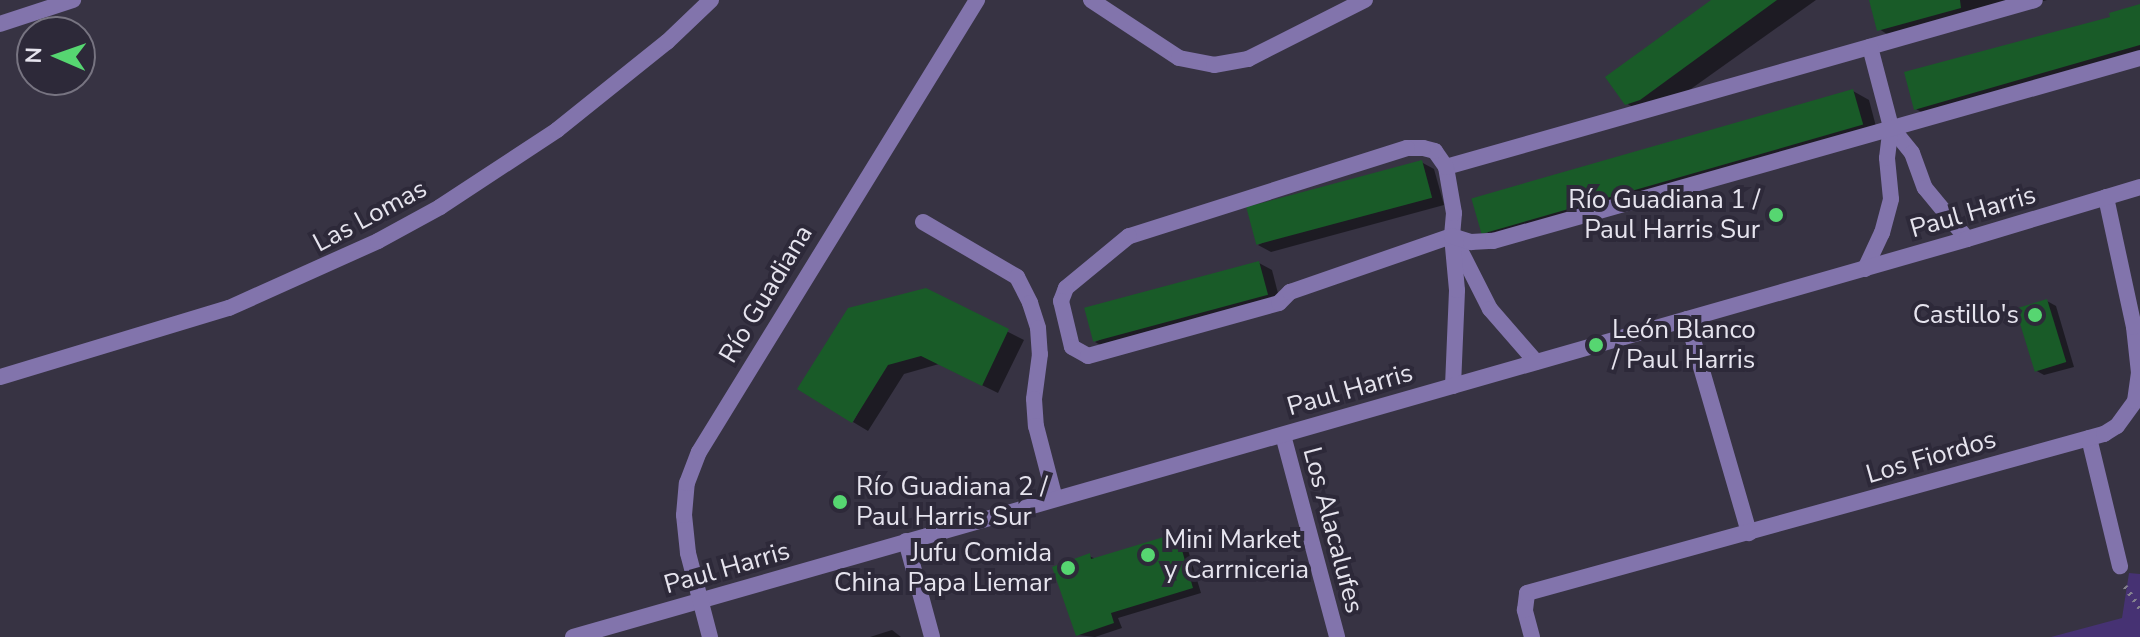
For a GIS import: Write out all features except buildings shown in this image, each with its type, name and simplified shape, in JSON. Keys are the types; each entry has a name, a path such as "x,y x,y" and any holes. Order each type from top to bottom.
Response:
{"street":[{"path":"0,24 73,0"},
{"name":"Las Lomas","path":"0,377 229,308 378,241 475,185 557,130 613,87 711,0"},
{"name":"Río Guadiana","path":"710,637 688,553 684,515 687,483 699,452 977,0"},
{"path":"1091,0 1179,58 1214,65 1248,59 1365,0"},
{"path":"1446,167 2035,0"},
{"path":"1865,269 1882,233 1891,199 1887,158 1891,127 1870,47"},
{"path":"1453,386 1457,290 1452,236 1454,213 1446,167 1435,151 1407,148 1129,236 1066,288 1061,301 1072,347 1088,356 1279,303 1290,292 1452,236 1471,242 1493,241 2140,58"},
{"path":"1891,127 1912,153 1925,188 1967,239"},
{"name":"Paul Harris","path":"573,637 1865,269 2140,187"},
{"name":"Los Fiordos","path":"1532,637 1525,610 1527,593 2104,434 2127,415 2135,401 2139,374 2134,327 2106,197"},
{"path":"923,222 1017,277 1024,290 1038,328 1036,426 1055,499"},
{"path":"1452,236 1490,309 1536,362"},
{"path":"1687,319 1749,533"},
{"name":"Los Alacalufes","path":"1283,435 1337,637"},
{"path":"2089,438 2120,566"},
{"path":"906,541 932,637"}],"shaded area":[{"path":"2129,573 2140,574 2140,637 2051,637 2122,618"}],"place":[{"name":"Río Guadiana 1 / Paul Harris Sur","path":"1776,215"},
{"name":"Castillo's","path":"2035,315"},
{"name":"León Blanco / Paul Harris","path":"1596,345"},
{"name":"Río Guadiana 2 / Paul Harris Sur","path":"840,502"},
{"name":"Mini Market y Carrniceria","path":"1148,555"},
{"name":"Jufu Comida China Papa Liemar","path":"1068,568"}]}
